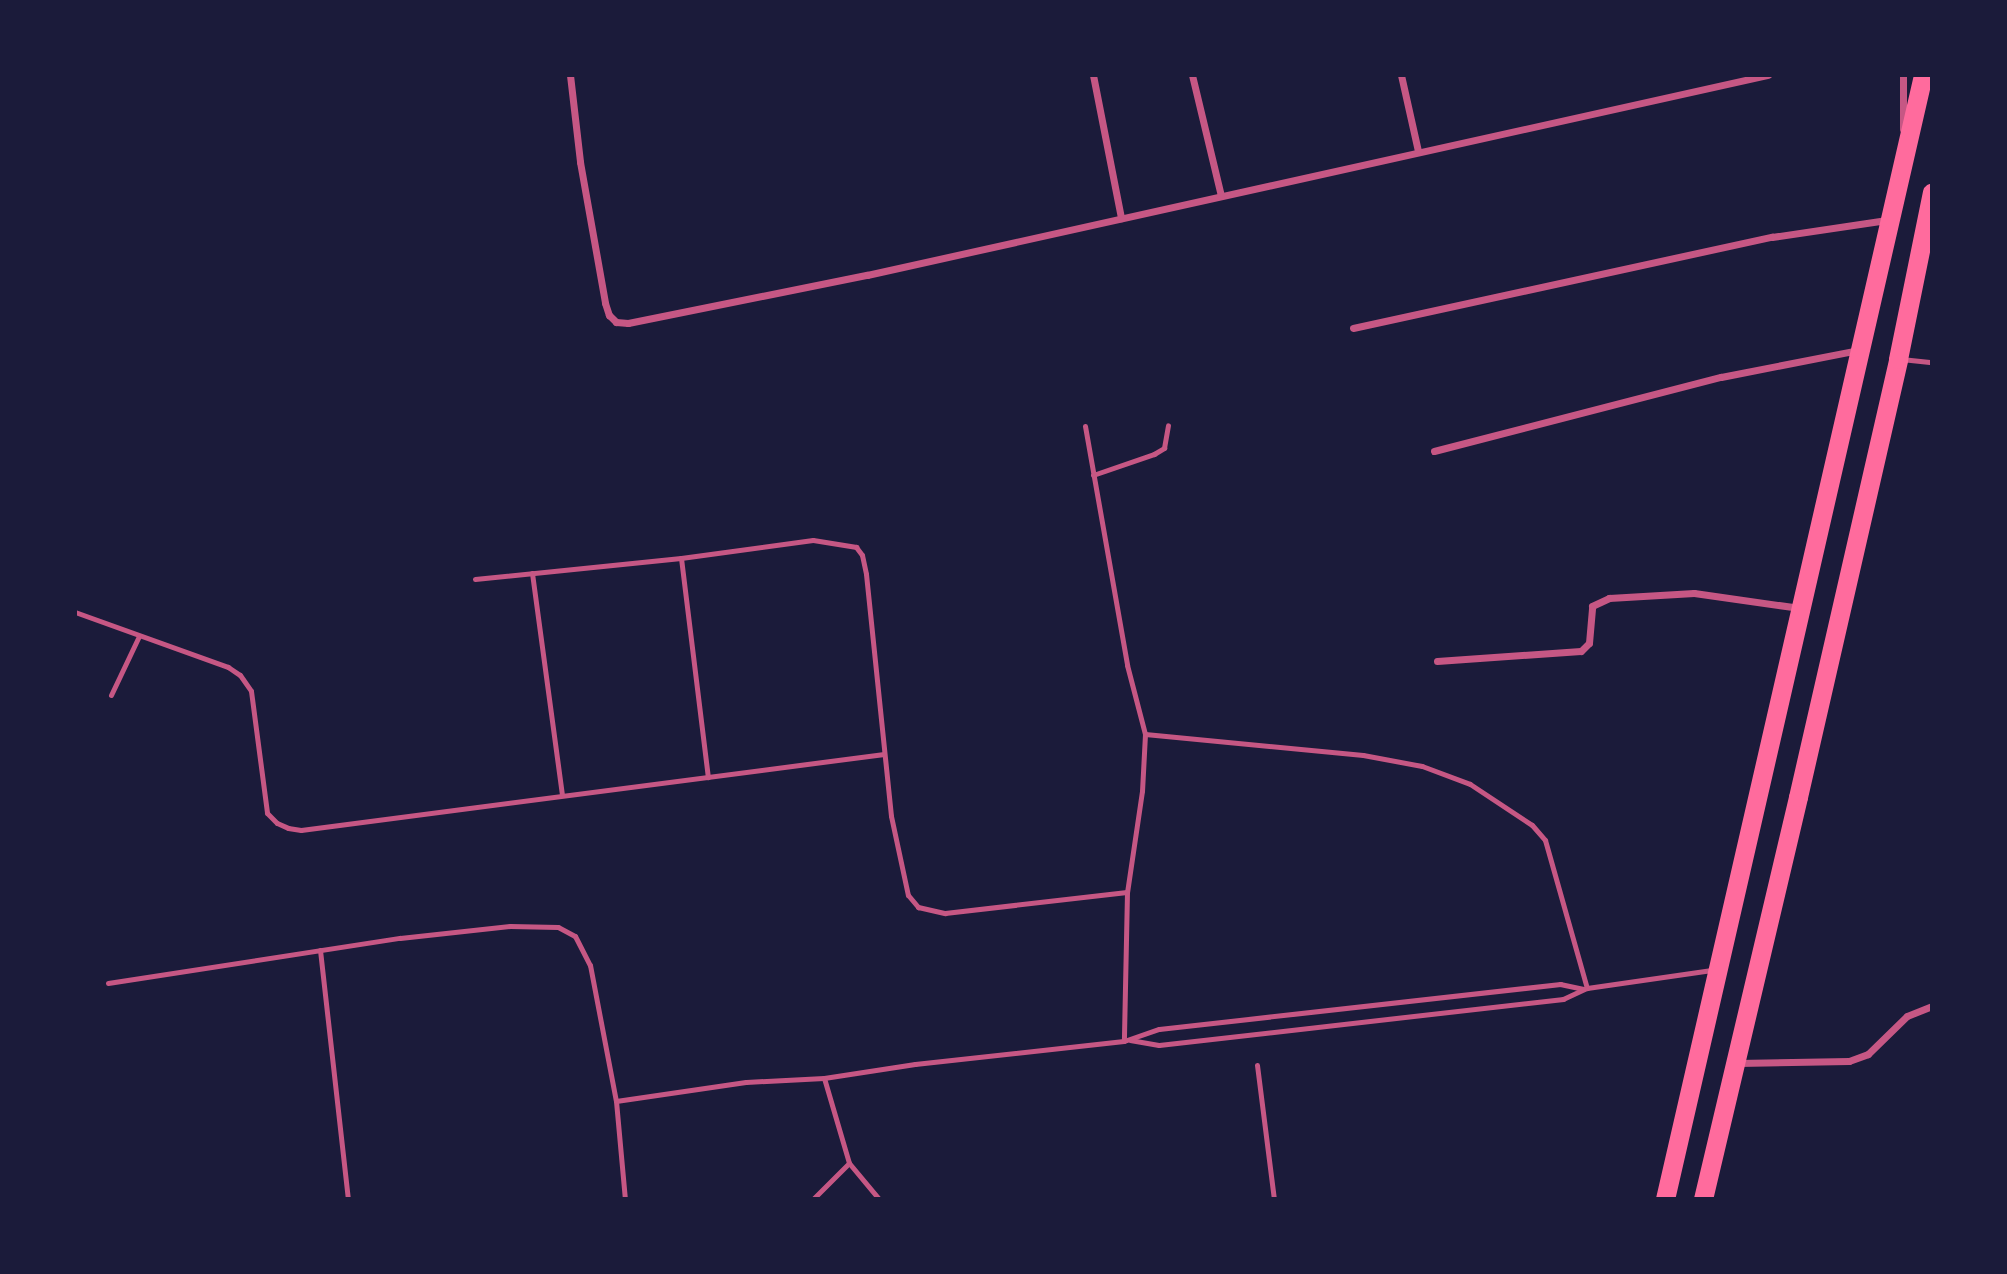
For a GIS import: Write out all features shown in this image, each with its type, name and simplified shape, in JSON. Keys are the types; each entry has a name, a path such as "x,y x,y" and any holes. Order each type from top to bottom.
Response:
{"highway":[{"path":"1665,1199 1923,75"},
{"path":"1703,1199 1737,1063 1898,359 1932,191"}],"street":[{"path":"570,75 591,232 605,303 609,315 616,322 628,323 867,275 1768,75"},
{"path":"1093,75 1121,218"},
{"path":"1192,75 1221,195"},
{"path":"1401,75 1418,152"},
{"path":"1903,75 1905,158"},
{"path":"1353,328 1772,237 1890,220"},
{"path":"1434,451 1721,377 1860,350"},
{"path":"1437,661 1581,651 1589,643 1592,606 1609,598 1694,593 1801,608"},
{"path":"1737,1063 1849,1061 1868,1054 1907,1016 1932,1006"}],"lane":[{"path":"1898,359 1932,362"},
{"path":"1093,475 1154,454 1164,447 1168,425"},
{"path":"1084,426 1127,665 1145,734 1142,792 1127,892 1127,1041"},
{"path":"475,579 681,558 813,540 856,547 862,555 866,574 884,754 900,868 908,895 918,907 945,913 1127,892"},
{"path":"681,558 708,777"},
{"path":"531,573 562,796"},
{"path":"75,612 228,667 246,682 251,691 267,813 277,824 288,828 300,830 884,754"},
{"path":"111,695 139,636"},
{"path":"1145,734 1363,755 1422,766 1470,784 1532,825 1545,840 1585,989"},
{"path":"108,983 320,950 510,926 558,927 575,936 590,965 615,1101 625,1199"},
{"path":"320,950 348,1199"},
{"path":"615,1101 746,1082 824,1078 915,1064 1127,1041 1159,1045 1563,999 1585,989 1719,968"},
{"path":"1127,1041 1159,1028 1560,984 1585,989"},
{"path":"1257,1065 1274,1199"},
{"path":"824,1078 849,1163 879,1199"},
{"path":"813,1199 849,1163"}]}
